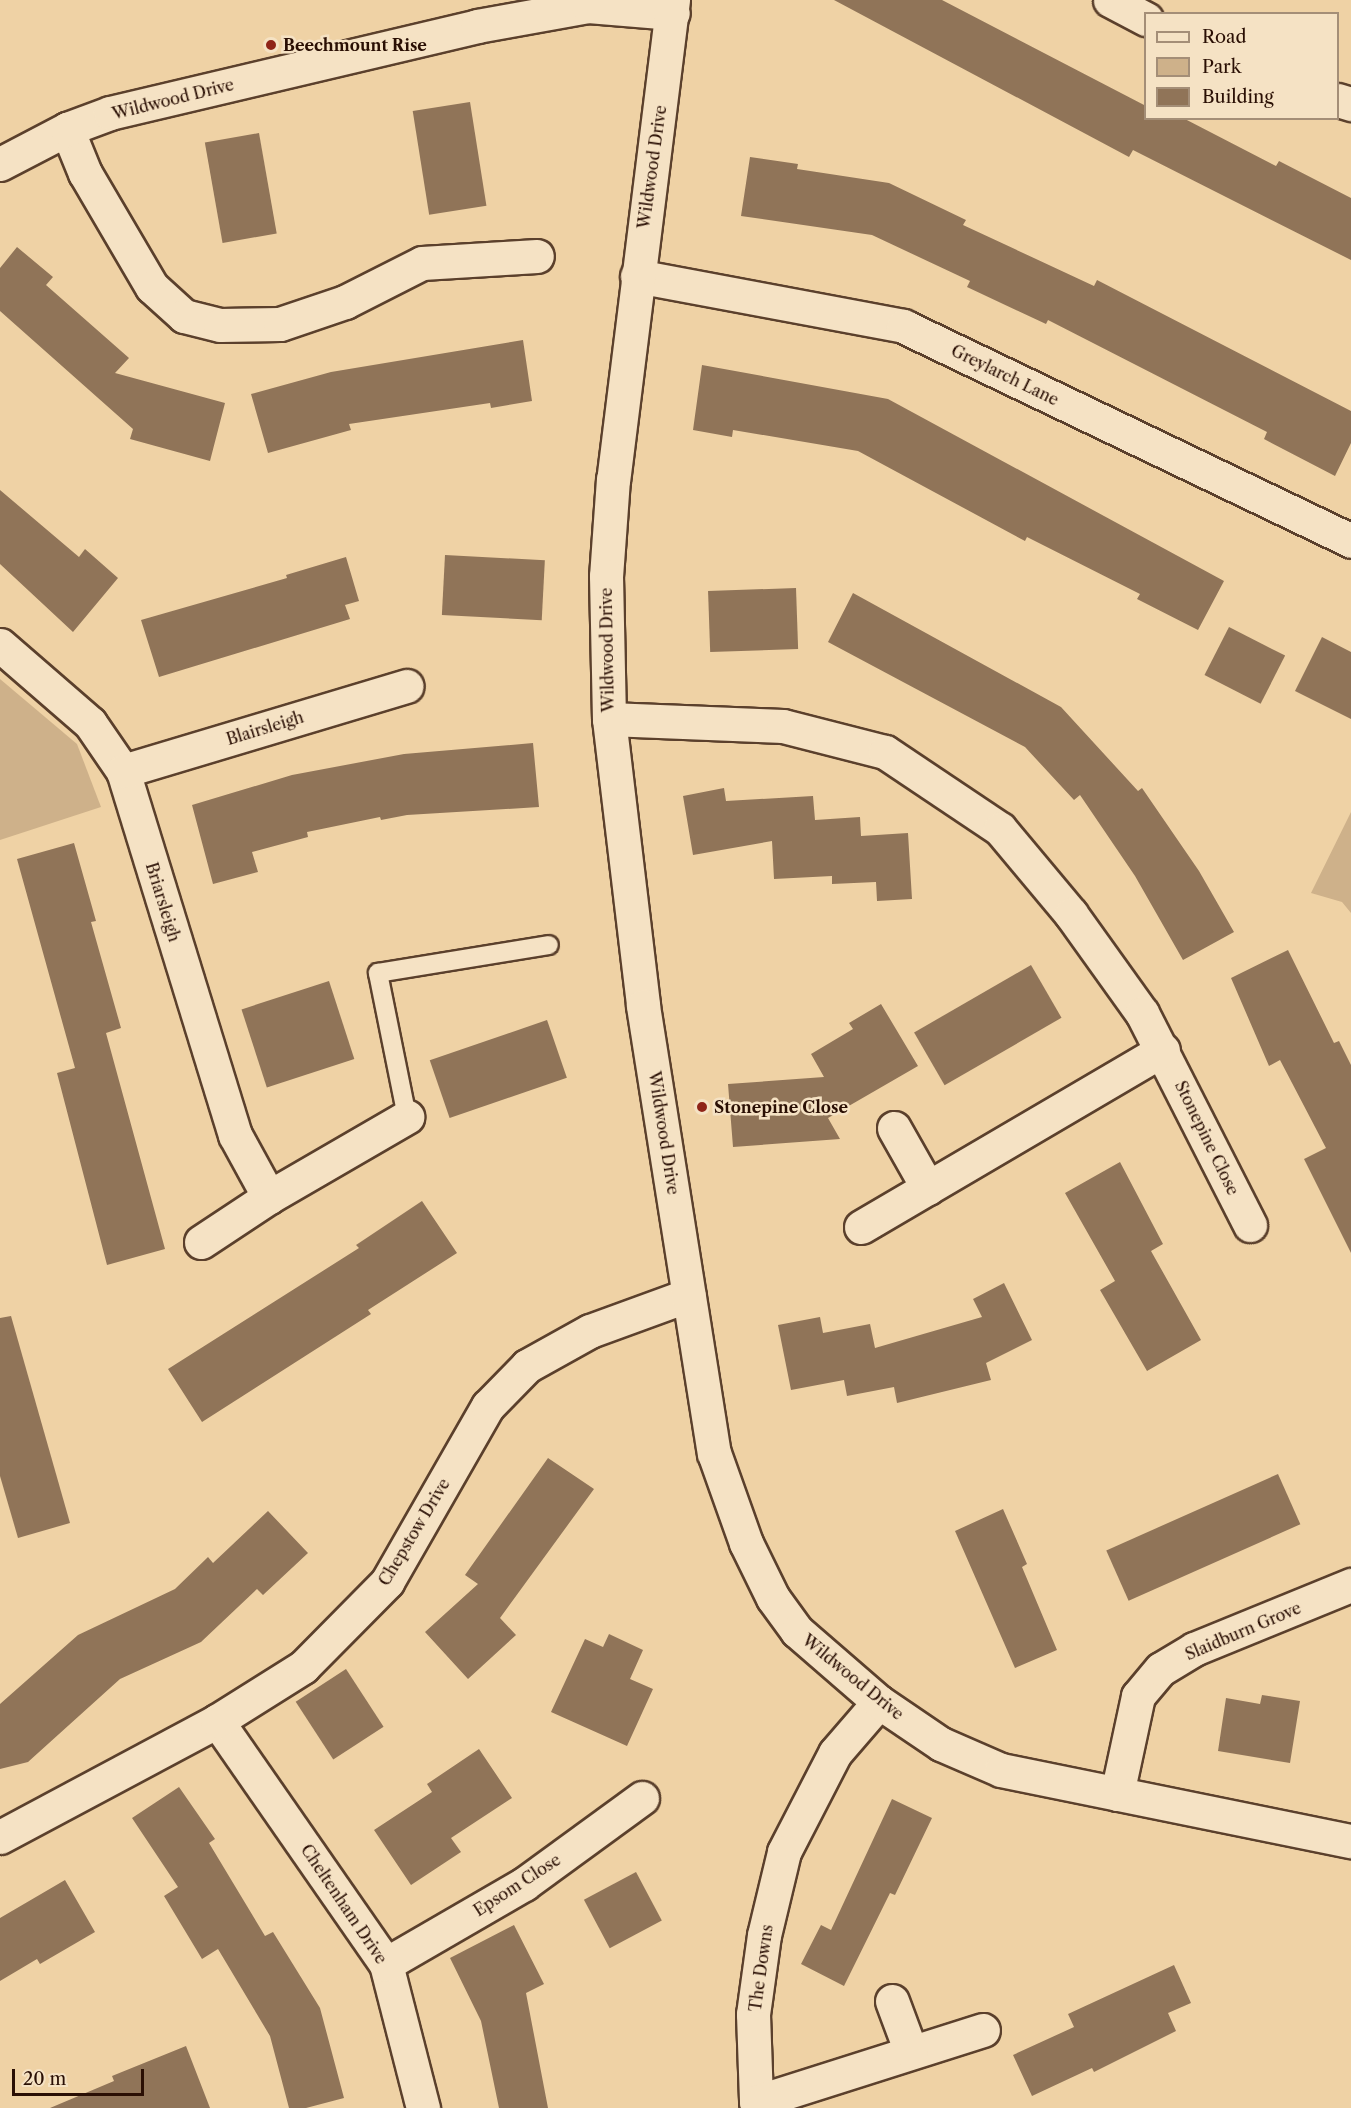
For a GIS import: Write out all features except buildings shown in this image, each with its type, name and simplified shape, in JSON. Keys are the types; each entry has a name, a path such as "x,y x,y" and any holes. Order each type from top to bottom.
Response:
{"street":[{"path":"1110,0 1144,18"},
{"name":"Wildwood Drive","path":"0,164 67,129 122,110 477,26 588,6 673,7 613,479 606,576 609,719 643,1006 714,1453 746,1544 773,1598 797,1631 879,1702 941,1744 1001,1770 1351,1841"},
{"path":"67,129 85,173 152,287 184,316 220,325 280,324 345,302 422,263 537,256"},
{"name":"Greylarch Lane","path":"637,276 903,326 1351,541"},
{"name":"Briarsleigh","path":"0,645 90,723 123,771 235,1136 269,1197"},
{"name":"Blairsleigh","path":"123,771 407,686"},
{"name":"Stonepine Close","path":"609,719 783,726 885,752 1000,829 1071,914 1142,1013 1163,1050 1250,1226"},
{"path":"861,1227 1163,1050"},
{"path":"201,1242 269,1197 407,1118"},
{"path":"894,1128 928,1188"},
{"name":"Chepstow Drive","path":"0,1837 217,1721 303,1667 387,1582 488,1406 527,1366 590,1331 689,1295"},
{"name":"Slaidburn Grove","path":"1117,1794 1138,1696 1161,1669 1194,1649 1351,1585"},
{"name":"The Downs","path":"879,1702 835,1753 784,1852 764,1935 753,2014 758,2105 911,2052 983,2030"},
{"name":"Cheltenham Drive","path":"217,1721 386,1964 423,2108"},
{"name":"Epsom Close","path":"386,1964 524,1884 642,1798"},
{"path":"892,2001 911,2052"}],"lane":[{"path":"407,1118 378,973 549,945"}],"green space":[{"path":"0,679 77,744 101,807 0,840"},
{"path":"1351,812 1351,913 1342,902 1311,893"}],"place":[{"name":"Beechmount Rise","path":"271,45"},
{"name":"Stonepine Close","path":"702,1107"}]}
